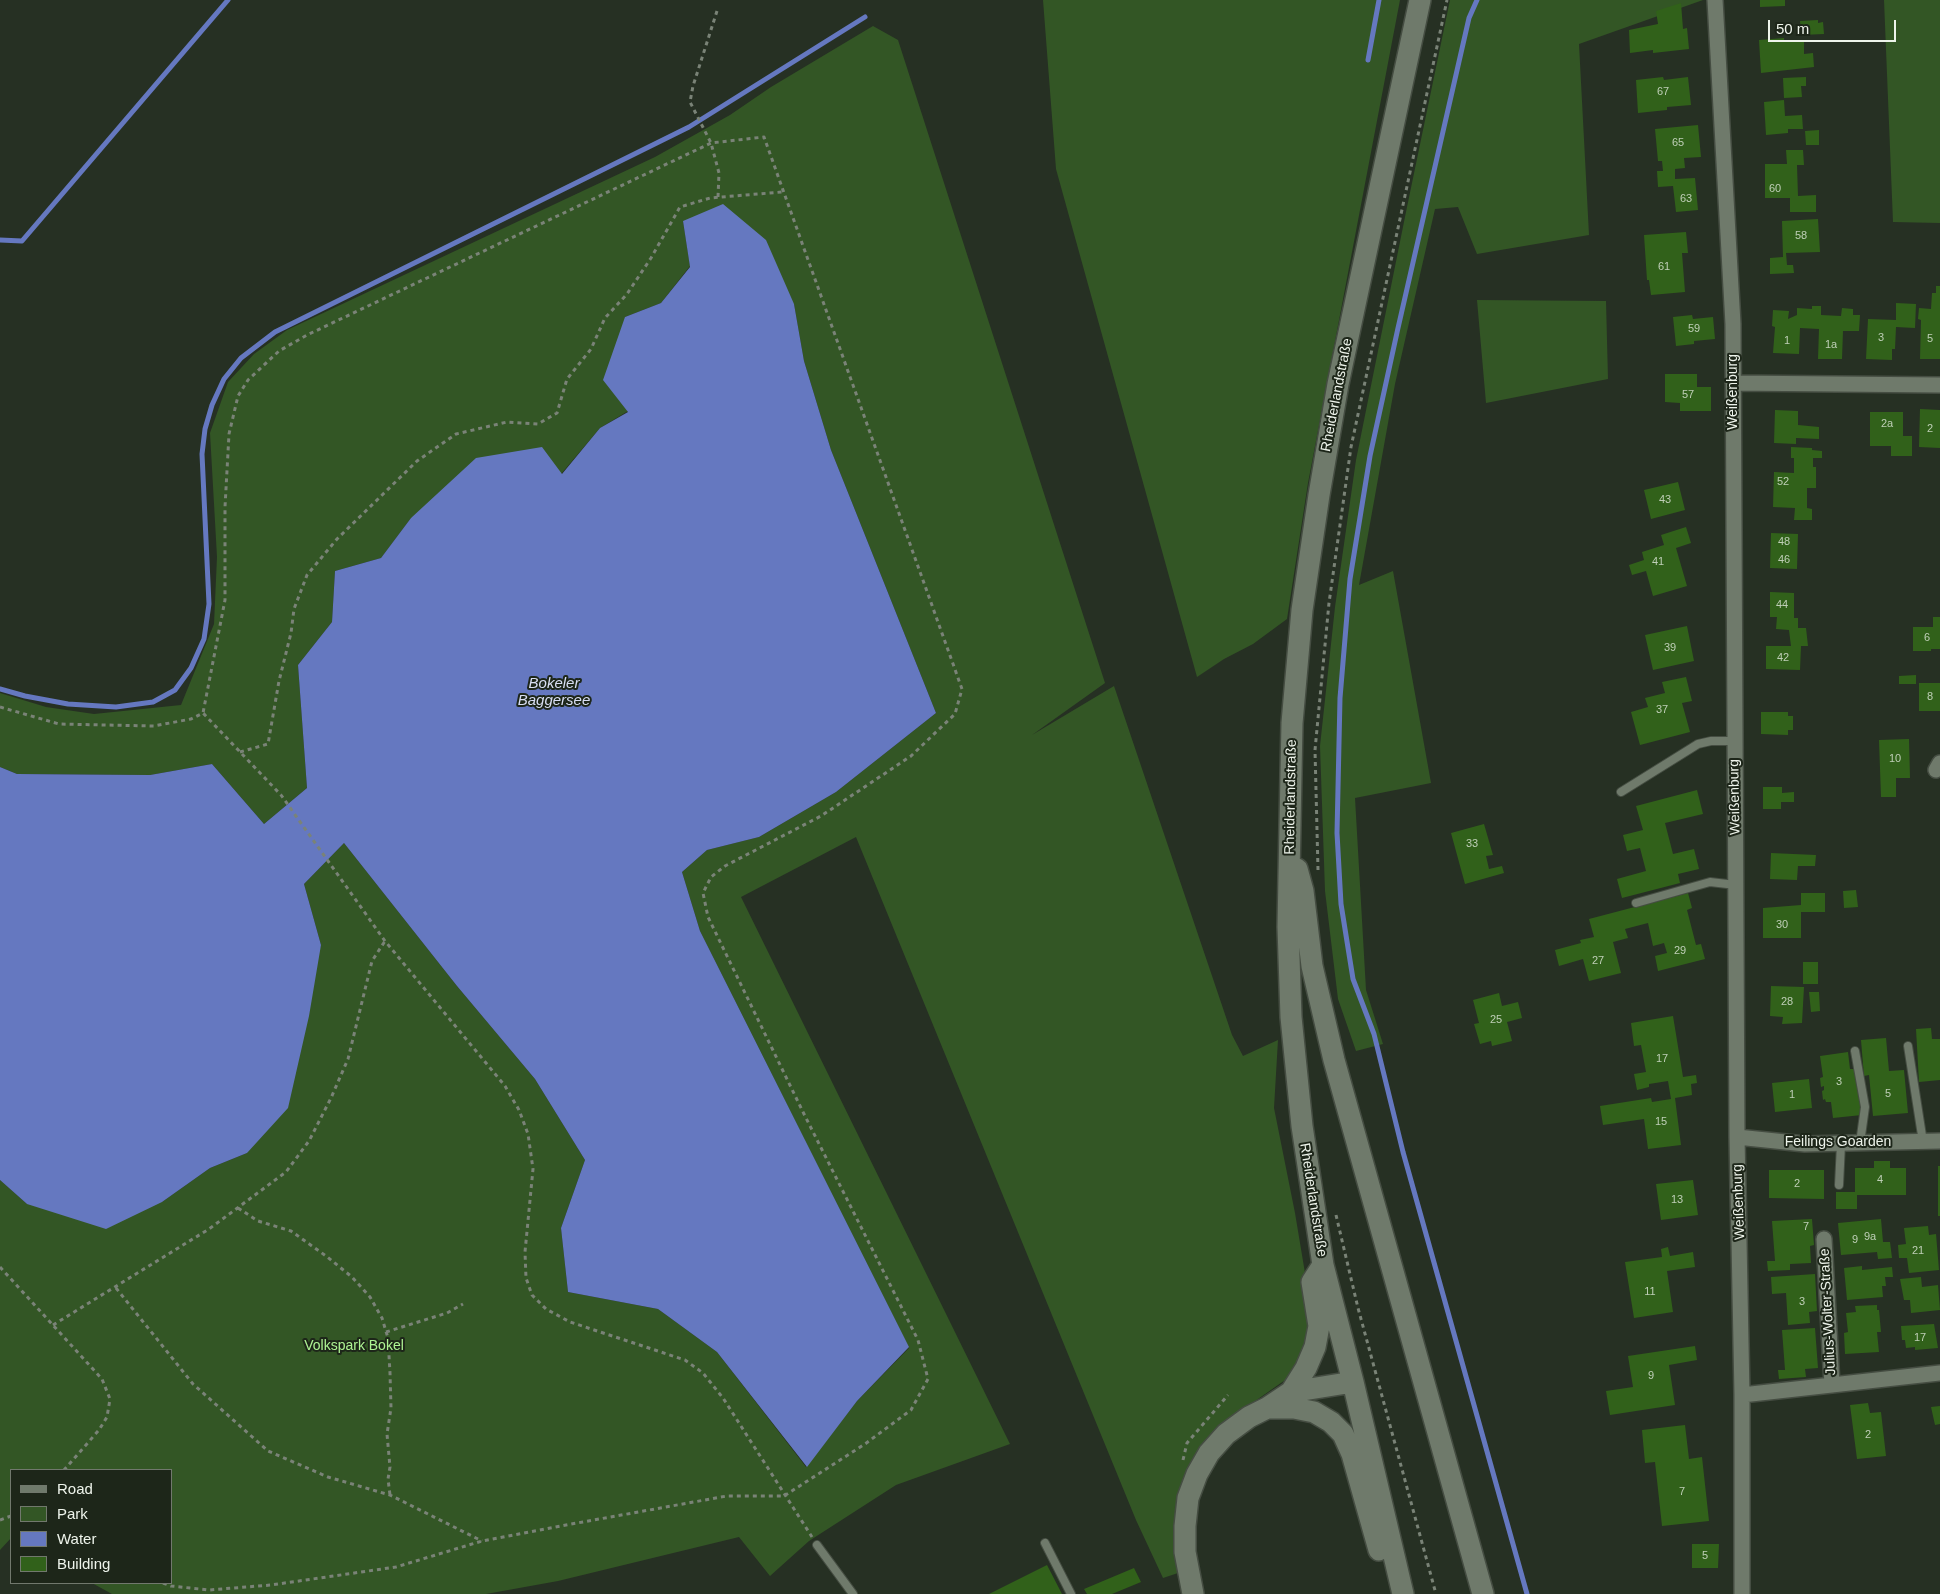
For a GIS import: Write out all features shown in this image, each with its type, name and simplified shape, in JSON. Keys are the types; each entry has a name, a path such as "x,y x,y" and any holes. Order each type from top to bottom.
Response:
{"main road":[{"name":"Rheiderlandstraße","path":"1403,1594 1353,1382 1323,1265 1302,1126 1291,1017 1288,927 1292,723 1302,610 1318,495 1338,384 1420,0"},
{"path":"1413,37 1429,16 1434,0"},
{"path":"1290,838 1302,891 1312,966 1334,1060 1483,1594"},
{"path":"1192,1594 1185,1552 1185,1526 1188,1498 1196,1474 1209,1453 1226,1434 1249,1417 1291,1392 1306,1368 1315,1347 1319,1326 1312,1282 1323,1265"},
{"path":"1291,1392 1353,1382"},
{"path":"1267,1408 1294,1408 1314,1412 1332,1422 1343,1434 1352,1454 1388,1581 1398,1594"}],"street":[{"name":"Weißenburg","path":"1715,0 1733,324 1737,1138 1742,1395 1742,1594"},
{"path":"1733,383 1940,385"},
{"name":"Feilings Goarden","path":"1737,1138 1805,1144 1940,1141"},
{"name":"Julius-Wolter-Straße","path":"1824,1240 1832,1385"},
{"name":"Julius-Wolter-Straße","path":"1742,1395 1940,1373"}],"lane":[{"path":"1621,792 1698,744 1711,741 1735,741"},
{"path":"1636,903 1710,882 1736,885"},
{"path":"1908,1046 1923,1142"},
{"path":"1856,1051 1865,1107 1860,1143"},
{"path":"1839,1185 1842,1144"},
{"path":"1045,1543 1071,1594"},
{"path":"817,1545 853,1594"}],"path":[{"path":"1318,875 1315,750 1329,603 1351,448 1447,0"},
{"path":"717,11 693,86 690,102 711,144 719,173 718,197"},
{"path":"166,1584 210,1590 271,1584 396,1567 482,1542 727,1496 784,1496 865,1444 911,1410 928,1379 918,1340 804,1114 708,916 703,893 711,877 725,866 821,816 910,756 955,714 962,689 860,401 782,192 764,137 711,144 307,335 279,351 248,380 238,396 229,434 225,507 225,600 203,713"},
{"path":"240,752 268,744 278,680 291,633 294,609 307,575 337,539 417,461 456,434 507,422 538,424 557,413 567,379 590,349 605,318 627,294 651,258 680,208 718,197 782,192"},
{"path":"0,708 59,724 154,726 191,719 203,713"},
{"path":"203,713 281,794 385,941 505,1086 519,1110 528,1134 533,1169 525,1252 526,1278 532,1295 546,1309 570,1322 685,1360 703,1373 723,1398 817,1545"},
{"path":"52,1325 116,1288 209,1229 286,1172 310,1141 332,1098 348,1059 372,961 385,941"},
{"path":"1335,1207 1358,1308 1436,1594"},
{"path":"238,1208 258,1220 291,1231 352,1277 370,1297 382,1318 386,1332 390,1382 391,1408 386,1434 390,1467 388,1479 390,1495"},
{"path":"0,1267 102,1379 110,1399 107,1416 99,1430 65,1469"},
{"path":"116,1288 193,1384 268,1451 328,1477 390,1495 482,1542"},
{"path":"386,1332 446,1313 463,1304"}],"green space":[{"path":"1043,0 1400,0 1308,483 1287,619 1253,644 1224,659 1197,677 1056,169"},
{"path":"1450,0 1703,0 1579,44 1589,235 1477,254 1458,207 1435,209 1395,384 1359,585 1393,571 1431,783 1355,798 1366,990 1383,1044 1356,1051 1338,999 1325,891 1320,746 1335,607 1356,460"},
{"path":"1884,0 1940,0 1940,223 1893,222"},
{"name":"Volkspark Bokel","path":"873,26 898,40 1105,683 1032,735 1114,686 1232,1035 1243,1056 1278,1040 1274,1108 1295,1213 1311,1309 1311,1326 1302,1356 1288,1378 1221,1425 1180,1491 1175,1518 1178,1573 1163,1578 1136,1520 856,837 741,897 1010,1444 896,1485 809,1541 770,1576 739,1537 558,1581 486,1594 112,1594 94,1584 172,1584 172,1469 10,1469 10,1539 0,1550 0,1180 27,1204 162,1202 210,1168 247,1153 321,945 304,884 344,843 457,986 535,1079 585,1160 561,1228 568,1292 658,1309 717,1352 806,1467 857,1401 909,1348 700,931 682,872 707,850 759,837 836,792 936,713 831,450 804,361 794,304 683,221 690,266 661,303 625,317 628,411 600,428 561,474 411,518 381,558 335,571 332,622 298,665 307,788 264,824 212,764 150,775 17,774 0,767 0,693 46,707 94,714 181,705 214,624 217,557 210,433 228,382 254,354 287,330 655,157 730,115 771,87"},
{"path":"1477,300 1606,301 1608,379 1486,403"}],"water":[{"name":"Bokeler Baggersee","path":"723,204 766,240 794,304 804,361 831,450 936,713 836,792 759,837 707,850 682,872 700,931 909,1347 857,1401 807,1467 717,1352 658,1309 568,1292 561,1228 585,1160 535,1079 457,986 344,843 304,884 321,945 309,1016 288,1108 247,1153 210,1168 162,1202 106,1229 27,1204 0,1180 0,767 17,774 150,775 212,764 264,824 307,788 298,665 332,622 335,571 381,558 411,518 476,458 542,447 562,474 600,428 628,412 603,380 625,317 661,303 690,267 683,221"}],"building":[{"path":"1760,0 1785,0 1785,6 1760,7"},
{"path":"1681,3 1683,29 1687,28 1689,49 1653,53 1653,50 1630,53 1629,30 1658,24 1656,11"},
{"path":"1818,20 1818,23 1823,22 1824,34 1801,35 1800,21"},
{"path":"1784,38 1784,42 1804,41 1804,54 1813,53 1814,67 1761,73 1759,40"},
{"path":"1663,77 1664,80 1688,77 1691,105 1667,107 1667,110 1638,113 1636,80"},
{"path":"1806,77 1806,86 1801,86 1802,97 1784,98 1783,78"},
{"path":"1784,100 1785,116 1802,115 1803,129 1788,129 1788,133 1766,135 1764,102"},
{"path":"1698,125 1701,157 1684,158 1685,168 1675,169 1675,179 1695,178 1698,210 1676,212 1673,186 1658,187 1657,171 1663,171 1662,161 1658,161 1655,129"},
{"path":"1819,130 1819,145 1806,145 1805,131"},
{"path":"1786,150 1803,150 1804,165 1797,165 1798,196 1816,195 1816,212 1790,212 1790,198 1765,198 1765,164 1787,164"},
{"path":"1818,219 1820,252 1786,253 1787,265 1793,265 1794,273 1770,274 1770,258 1783,257 1782,221"},
{"path":"1686,232 1688,253 1682,253 1685,292 1651,295 1649,280 1647,280 1644,235"},
{"path":"1936,286 1940,286 1940,359 1920,359 1921,320 1918,319 1919,308 1931,309 1932,293 1936,293"},
{"path":"1896,303 1916,304 1915,328 1896,327 1895,349 1892,349 1892,360 1866,359 1868,319 1896,320"},
{"path":"1812,306 1821,306 1821,315 1841,316 1842,308 1853,309 1853,315 1860,315 1859,331 1843,331 1842,359 1818,359 1819,329 1800,328 1799,354 1773,353 1775,327 1772,326 1773,310 1789,311 1788,319 1797,315 1797,308 1812,309"},
{"path":"1692,315 1693,319 1713,317 1715,339 1694,341 1694,344 1676,346 1673,317"},
{"path":"1665,374 1697,374 1697,387 1711,387 1711,411 1680,411 1680,403 1665,402"},
{"path":"1920,409 1940,410 1940,448 1919,447"},
{"path":"1775,410 1798,411 1798,425 1819,427 1819,439 1796,438 1796,444 1774,443"},
{"path":"1870,412 1903,412 1903,436 1912,436 1912,456 1891,456 1891,446 1870,446"},
{"path":"1791,447 1812,448 1812,450 1822,451 1822,458 1813,458 1813,467 1816,467 1816,488 1807,488 1807,508 1812,509 1812,520 1794,520 1795,508 1773,507 1774,472 1794,473 1794,458 1791,458"},
{"path":"1678,482 1685,510 1651,519 1644,490"},
{"path":"1686,527 1691,543 1676,548 1687,586 1653,596 1646,571 1632,575 1629,565 1644,560 1642,552 1664,545 1661,535"},
{"path":"1771,533 1798,534 1797,569 1770,568"},
{"path":"1770,592 1794,593 1794,618 1798,618 1798,628 1806,628 1808,646 1801,646 1800,670 1766,669 1766,646 1791,646 1789,630 1776,629 1777,617 1770,617"},
{"path":"1933,617 1940,617 1940,649 1913,651 1913,627 1933,627"},
{"path":"1687,626 1694,661 1653,670 1645,635"},
{"path":"1916,675 1916,684 1899,684 1899,676"},
{"path":"1686,677 1692,701 1682,703 1690,732 1640,745 1631,712 1648,707 1645,698 1665,693 1662,682"},
{"path":"1919,683 1940,683 1940,711 1919,711"},
{"path":"1761,712 1788,712 1788,716 1793,716 1793,730 1788,730 1788,735 1761,734"},
{"path":"1909,739 1910,778 1896,778 1896,797 1881,797 1879,740"},
{"path":"1763,787 1782,787 1782,793 1794,792 1794,802 1781,802 1781,809 1763,809"},
{"path":"1697,790 1703,814 1665,823 1673,854 1694,849 1699,869 1678,874 1680,883 1622,898 1617,879 1646,871 1640,848 1627,851 1623,835 1643,830 1636,806"},
{"path":"1484,824 1493,855 1486,856 1489,869 1502,866 1504,873 1465,884 1451,833"},
{"path":"1771,853 1816,855 1815,866 1798,866 1797,880 1770,879"},
{"path":"1856,890 1858,907 1844,908 1843,891"},
{"path":"1688,893 1692,908 1687,910 1696,945 1701,944 1705,959 1658,971 1655,956 1667,953 1664,943 1653,946 1648,923 1625,929 1628,938 1613,942 1621,973 1589,981 1583,959 1559,966 1555,950 1581,943 1580,940 1594,937 1589,919"},
{"path":"1801,893 1825,893 1825,912 1801,912 1801,938 1763,938 1763,908 1801,905"},
{"path":"1803,962 1818,962 1818,984 1803,984"},
{"path":"1771,986 1804,987 1802,1023 1782,1024 1783,1017 1770,1016"},
{"path":"1809,992 1819,992 1820,1011 1811,1012"},
{"path":"1499,993 1502,1006 1518,1002 1522,1018 1507,1022 1512,1041 1492,1046 1491,1041 1480,1044 1474,1024 1479,1023 1473,1000"},
{"path":"1673,1016 1683,1077 1696,1075 1697,1083 1691,1084 1692,1095 1675,1098 1681,1145 1648,1149 1644,1119 1603,1125 1600,1106 1651,1098 1652,1102 1671,1099 1668,1081 1649,1084 1649,1087 1637,1090 1634,1074 1646,1072 1641,1045 1634,1046 1631,1023"},
{"path":"1931,1028 1932,1039 1940,1039 1940,1080 1919,1082 1916,1029"},
{"path":"1886,1038 1889,1071 1904,1070 1908,1113 1873,1116 1869,1075 1864,1076 1861,1040"},
{"path":"1848,1052 1850,1069 1856,1069 1862,1115 1833,1118 1831,1102 1823,1100 1822,1091 1824,1086 1821,1087 1820,1078 1823,1077 1820,1056"},
{"path":"1809,1079 1812,1108 1775,1112 1772,1083"},
{"path":"1874,1161 1890,1161 1890,1168 1906,1168 1906,1195 1857,1195 1857,1209 1836,1209 1836,1192 1855,1192 1855,1168 1874,1168"},
{"path":"1938,1166 1940,1166 1940,1216 1938,1216"},
{"path":"1769,1170 1824,1170 1824,1199 1769,1198"},
{"path":"1693,1180 1698,1215 1661,1220 1656,1184"},
{"path":"1812,1219 1814,1245 1810,1246 1811,1263 1790,1264 1790,1270 1768,1271 1767,1261 1775,1261 1772,1221"},
{"path":"1881,1219 1883,1242 1890,1242 1892,1258 1878,1259 1877,1252 1841,1255 1838,1223"},
{"path":"1928,1226 1929,1235 1936,1234 1939,1270 1909,1273 1907,1258 1899,1258 1898,1245 1906,1244 1904,1228"},
{"path":"1668,1247 1670,1256 1693,1252 1695,1267 1667,1271 1673,1312 1634,1318 1625,1262 1662,1257 1661,1249"},
{"path":"1862,1266 1862,1270 1892,1267 1893,1277 1885,1277 1886,1286 1882,1286 1883,1297 1847,1300 1844,1268"},
{"path":"1815,1274 1817,1311 1809,1312 1810,1323 1788,1325 1786,1293 1772,1294 1771,1277"},
{"path":"1921,1277 1922,1287 1938,1285 1940,1310 1911,1313 1910,1300 1904,1300 1900,1279"},
{"path":"1877,1305 1881,1332 1877,1332 1879,1352 1845,1354 1844,1333 1848,1332 1846,1313 1856,1312 1855,1306"},
{"path":"1934,1324 1938,1348 1915,1350 1915,1347 1906,1348 1905,1340 1902,1340 1901,1326"},
{"path":"1815,1328 1818,1368 1805,1369 1806,1377 1779,1379 1778,1370 1785,1370 1782,1330"},
{"path":"1695,1346 1697,1360 1669,1365 1675,1405 1610,1415 1606,1391 1633,1387 1628,1356"},
{"path":"1868,1403 1870,1413 1881,1412 1886,1456 1857,1459 1850,1405"},
{"path":"1940,1406 1940,1424 1935,1425 1931,1407"},
{"path":"1685,1425 1689,1459 1702,1457 1709,1521 1662,1526 1655,1462 1645,1463 1642,1430"},
{"path":"1692,1544 1719,1544 1718,1568 1692,1568"},
{"path":"1047,1565 1062,1594 989,1594"},
{"path":"1134,1568 1141,1582 1112,1594 1087,1594 1084,1589"}],"waterway":[{"path":"0,240 22,241 228,0"},
{"path":"1368,60 1379,0"},
{"path":"1477,0 1469,18 1370,456 1350,579 1340,698 1337,833 1341,904 1353,979 1374,1034 1403,1152 1527,1594"},
{"path":"0,689 68,704 116,707 153,702 175,690 191,668 204,639 209,604 202,454 205,429 212,405 224,379 241,358 275,332 689,127 865,17"}]}
